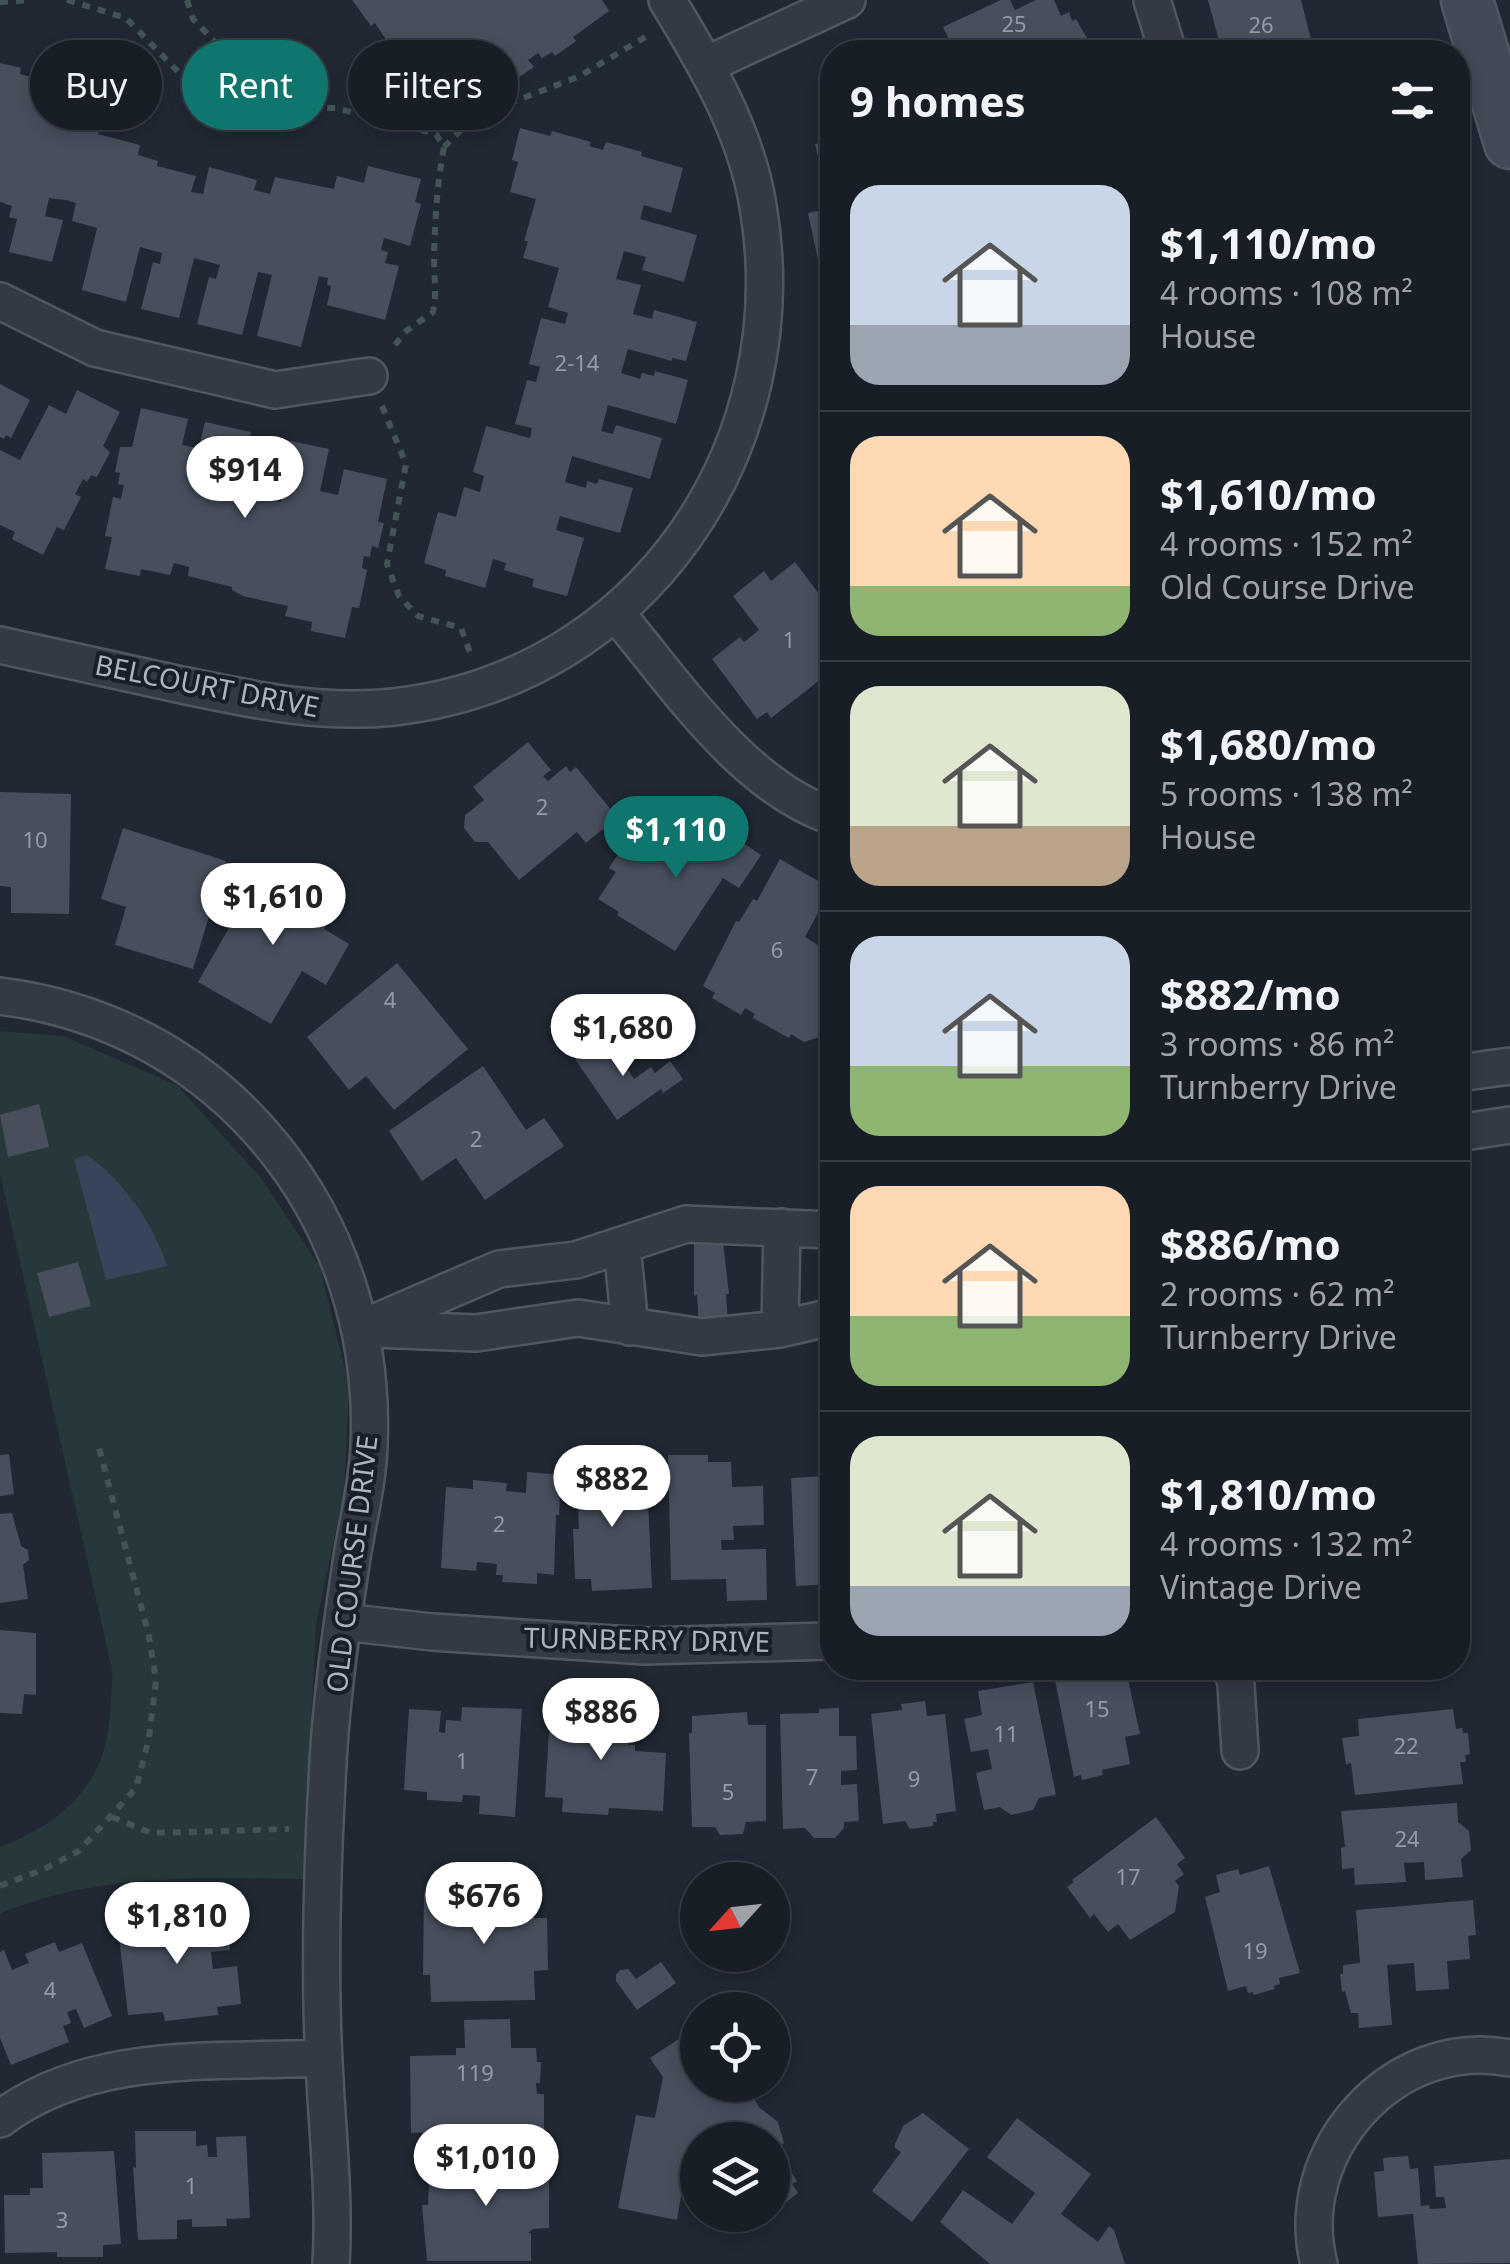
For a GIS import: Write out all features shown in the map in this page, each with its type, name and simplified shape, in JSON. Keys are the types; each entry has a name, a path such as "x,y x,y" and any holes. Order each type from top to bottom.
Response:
{"main road":[{"path":"1467,0 1510,143"}],"street":[{"name":"BELCOURT DRIVE","path":"0,645 275,705 335,710 396,707 463,693 512,675 566,647 615,612 679,545 712,495 738,440 766,322 765,254 758,202 742,144 706,65 668,0"},
{"path":"706,65 848,0"},
{"path":"1152,0 1164,40"},
{"path":"0,301 95,348 275,390 369,376"},
{"path":"615,612 738,758 778,790 820,810"},
{"name":"OLD COURSE DRIVE","path":"0,996 32,1000 90,1016 138,1037 190,1068 237,1106 283,1157 316,1207 342,1262 362,1328 369,1388 369,1448 342,1622 327,1777 321,1940 333,2226 331,2264"},
{"path":"1470,1071 1510,1066"},
{"path":"1470,1130 1510,1125"},
{"path":"362,1328 499,1269 576,1260 686,1224 820,1229"},
{"path":"780,1329 782,1227"},
{"path":"622,1246 630,1328"},
{"path":"362,1328 476,1333 578,1318 702,1337 780,1329 820,1320"},
{"name":"TURNBERRY DRIVE","path":"342,1622 645,1646 820,1641"},
{"path":"1235,1680 1240,1751"},
{"path":"1319,2264 1314,2218 1317,2191 1340,2134 1362,2106 1389,2083 1420,2067 1454,2057 1510,2058"},
{"path":"0,2120 23,2102 70,2080 118,2068 324,2058"}],"path":[{"path":"0,2 31,0"},
{"path":"67,0 126,18 182,76"},
{"path":"187,0 194,20 213,40"},
{"path":"406,332 433,312 436,302 438,194 444,147 474,118 580,76 637,42"},
{"path":"328,108 436,134 444,147"},
{"path":"369,376 406,464 387,564 399,596 418,616 462,628 474,665"},
{"path":"0,1886 79,1851 136,1788 149,1738 156,1681 149,1636 99,1448"},
{"path":"112,1817 151,1832 325,1828"}],"shaded area":[{"path":"0,1031 63,1036 177,1085 261,1178 320,1267 349,1386 344,1493 316,1624 303,1879 187,1879 111,1884 36,1900 0,1914 0,1847 49,1822 86,1786 106,1744 113,1674 0,1174"}],"water":[{"path":"87,1155 136,1204 167,1266 106,1280 74,1159"}],"building":[{"path":"352,0 602,0 609,11 573,37 576,41 555,56 552,52 542,58 538,53 528,60 534,67 518,78 518,40 386,40 375,23 371,26"},
{"path":"1001,0 1010,0 1015,10 1036,0 1054,0 1061,16 1069,12 1088,40 949,40 943,27"},
{"path":"1208,0 1301,0 1311,40 1219,40"},
{"path":"0,63 21,68 20,74 30,77 30,130 99,130 98,134 140,145 138,155 158,161 157,166 196,176 191,192 203,194 209,167 257,180 254,190 270,194 275,177 334,189 337,176 364,183 368,166 421,179 415,202 421,204 410,246 384,238 381,250 388,252 385,263 399,266 385,320 327,305 331,286 327,285 328,278 319,276 301,347 257,336 272,275 258,272 242,335 197,324 209,277 216,279 220,265 194,258 179,318 141,309 153,262 160,264 162,253 140,247 126,302 82,290 97,228 72,221 76,203 49,198 45,216 63,220 52,262 9,252 17,219 9,217 12,206 0,202"},
{"path":"520,128 550,136 552,131 591,142 589,146 603,150 606,142 683,168 671,213 644,205 640,219 697,235 684,282 642,270 646,257 624,251 616,279 641,285 633,314 652,319 654,310 697,322 686,361 628,349 621,373 640,379 642,373 654,376 655,371 688,380 676,424 608,405 601,431 613,434 616,425 662,438 650,479 572,456 565,482 586,488 587,481 597,484 599,479 633,488 620,533 560,516 556,530 584,538 567,596 532,587 534,579 504,570 506,563 493,559 485,588 445,576 446,570 424,563 438,512 456,517 464,487 480,492 484,476 473,472 486,426 530,438 532,428 515,424 527,380 536,382 540,367 529,364 541,318 565,324 568,313 548,307 559,268 523,258 536,199 510,192 518,162 512,160"},
{"path":"820,210 820,269 808,213"},
{"path":"0,384 30,400 11,438 6,435 4,439 0,437"},
{"path":"77,390 120,412 103,446 110,452 97,477 91,475 87,482 83,479 75,494 81,497 64,530 57,527 43,555 12,539 15,532 0,525 0,450 20,460 49,405 66,414"},
{"path":"141,408 188,419 182,445 199,448 205,422 251,432 243,466 238,465 236,475 228,473 223,492 281,502 285,483 277,481 286,440 329,449 320,491 338,495 344,469 387,479 378,522 384,523 378,548 372,546 370,557 364,556 362,568 367,570 359,608 352,607 345,638 311,631 312,622 285,616 288,606 243,596 232,587 188,576 189,567 174,563 170,575 141,569 140,576 105,569 112,537 105,536 113,497 121,499 124,485 118,484 120,473 115,472 120,447 132,447"},
{"path":"795,562 820,595 820,680 771,718 767,712 757,719 712,659 740,637 744,642 759,630 733,596 764,571 771,581"},
{"path":"528,742 551,770 543,776 548,781 566,766 570,772 576,767 617,817 586,843 577,832 519,880 488,842 475,842 464,828 465,815 484,800 473,787"},
{"path":"0,792 71,794 69,914 11,913 11,887 0,886"},
{"path":"702,815 761,855 739,888 723,878 675,951 598,899 616,872 609,868 628,839 655,856 659,850 678,863 684,853 679,850"},
{"path":"123,828 226,861 193,969 115,945 126,907 101,899"},
{"path":"780,859 820,882 820,914 805,937 820,946 820,1037 804,1042 791,1034 789,1038 753,1018 755,1014 745,1008 741,1015 712,998 715,993 703,986 736,921 753,899 757,901"},
{"path":"262,870 335,911 324,929 349,944 326,985 302,971 271,1024 198,982"},
{"path":"397,963 468,1049 394,1110 366,1076 349,1090 307,1037"},
{"path":"606,1037 634,1079 651,1067 655,1073 670,1061 683,1079 663,1093 661,1089 617,1120 575,1059"},
{"path":"483,1066 526,1130 544,1118 564,1146 485,1200 456,1158 422,1181 389,1131"},
{"path":"39,1104 49,1147 8,1157 0,1115"},
{"path":"722,1234 728,1324 699,1326 697,1295 694,1296 694,1236"},
{"path":"78,1262 91,1306 49,1317 37,1273"},
{"path":"9,1454 14,1494 0,1496 0,1455"},
{"path":"668,1455 708,1455 708,1462 731,1462 732,1487 763,1486 764,1525 733,1526 734,1540 721,1540 722,1550 766,1549 767,1600 727,1601 726,1579 671,1580"},
{"path":"616,1465 624,1477 647,1477 652,1588 592,1591 591,1579 575,1579 573,1529 579,1529 578,1509 573,1509 572,1479 574,1472 593,1472 600,1466"},
{"path":"527,1472 561,1475 554,1575 537,1573 537,1584 502,1582 503,1575 496,1575 497,1564 477,1562 476,1571 441,1568 446,1487 473,1489 473,1480 507,1483 506,1491 526,1493"},
{"path":"820,1476 820,1585 796,1586 791,1478"},
{"path":"12,1513 21,1546 28,1550 29,1560 23,1565 28,1599 0,1603 0,1514"},
{"path":"0,1630 36,1633 36,1695 24,1694 22,1714 0,1713"},
{"path":"1055,1680 1128,1680 1140,1734 1125,1737 1130,1764 1102,1770 1103,1775 1082,1780 1081,1775 1074,1777"},
{"path":"1033,1682 1056,1795 1039,1798 1033,1810 1011,1815 1000,1807 984,1810 976,1773 992,1769 988,1749 971,1752 964,1719 982,1715 978,1691"},
{"path":"925,1701 927,1716 945,1714 956,1811 936,1814 933,1826 910,1829 905,1821 883,1824 871,1714 902,1710 901,1704"},
{"path":"560,1703 630,1708 628,1745 635,1745 635,1751 666,1753 663,1811 609,1808 608,1815 562,1812 563,1798 545,1797 549,1731 558,1732"},
{"path":"462,1707 522,1709 515,1817 479,1814 480,1796 463,1795 462,1802 427,1800 427,1792 404,1790 409,1709 441,1711 439,1732 445,1733 446,1720 461,1721"},
{"path":"839,1708 839,1736 856,1736 857,1770 841,1771 841,1785 857,1784 859,1821 844,1822 835,1838 814,1838 805,1828 783,1829 780,1714"},
{"path":"1453,1709 1456,1729 1468,1733 1470,1754 1465,1755 1466,1762 1460,1762 1463,1784 1355,1795 1351,1763 1346,1764 1342,1738 1359,1736 1358,1719"},
{"path":"747,1712 748,1725 766,1725 766,1821 746,1822 743,1834 720,1835 715,1827 692,1827 692,1716"},
{"path":"1457,1803 1458,1822 1469,1831 1471,1850 1461,1859 1463,1877 1425,1880 1424,1862 1404,1863 1406,1882 1355,1885 1354,1868 1342,1869 1341,1848 1345,1847 1341,1811"},
{"path":"1156,1817 1185,1858 1177,1864 1184,1874 1175,1881 1179,1886 1175,1912 1130,1940 1118,1924 1108,1932 1094,1914 1090,1918 1067,1887"},
{"path":"1269,1866 1300,1973 1279,1978 1275,1989 1254,1995 1248,1993 1246,1986 1228,1991 1205,1897 1220,1892 1216,1875 1238,1869 1240,1875"},
{"path":"529,1890 529,1918 547,1918 548,1970 534,1971 535,2000 431,2002 430,1975 423,1975 424,1893 444,1892 445,1925 457,1924 456,1892"},
{"path":"1473,1900 1476,1935 1468,1936 1470,1959 1447,1961 1449,1989 1416,1991 1414,1963 1387,1965 1392,2025 1359,2028 1358,2013 1351,2013 1345,1991 1342,1992 1340,1974 1343,1965 1360,1963 1356,1910"},
{"path":"170,1913 170,1919 195,1916 195,1922 226,1918 230,1950 211,1952 213,1969 237,1966 241,2004 217,2007 218,2015 165,2021 163,2012 128,2015 118,1928 134,1926 133,1918"},
{"path":"55,1942 59,1952 82,1943 112,2016 84,2028 76,2009 67,2012 71,2023 63,2026 69,2042 11,2065 0,2038 0,1952 4,1950 12,1970 29,1963 25,1954"},
{"path":"661,1962 676,1983 637,2010 616,1981 616,1975 628,1969 636,1979"},
{"path":"510,2019 511,2048 536,2048 537,2062 541,2062 540,2083 536,2083 537,2094 544,2094 544,2129 411,2133 410,2056 456,2055 456,2048 465,2048 464,2020"},
{"path":"680,2038 680,2102 756,2102 778,2122 680,2122 677,2220 618,2208 636,2115 655,2118 663,2077 650,2058"},
{"path":"923,2113 969,2149 912,2222 872,2191 901,2152 895,2144 903,2126"},
{"path":"1017,2118 1091,2174 1061,2214 1098,2242 1109,2226 1114,2230 1125,2264 990,2264 940,2222 963,2190 1012,2224 1035,2193 987,2157"},
{"path":"135,2131 196,2131 196,2146 207,2145 208,2157 217,2157 216,2137 246,2136 250,2218 226,2219 227,2226 192,2227 192,2219 177,2220 177,2239 138,2240"},
{"path":"456,2150 530,2150 530,2179 549,2179 549,2228 528,2233 531,2261 427,2261 422,2205 428,2205 429,2184 456,2184"},
{"path":"114,2151 121,2244 103,2245 103,2257 57,2257 57,2252 5,2253 4,2195 30,2195 30,2188 43,2188 42,2153"},
{"path":"1408,2156 1410,2169 1418,2168 1421,2206 1429,2205 1430,2209 1446,2208 1444,2197 1436,2197 1434,2166 1510,2159 1510,2263 1418,2264 1413,2214 1378,2217 1374,2172 1384,2171 1383,2158"},
{"path":"790,2170 797,2181 792,2184 798,2193 790,2199"}]}
